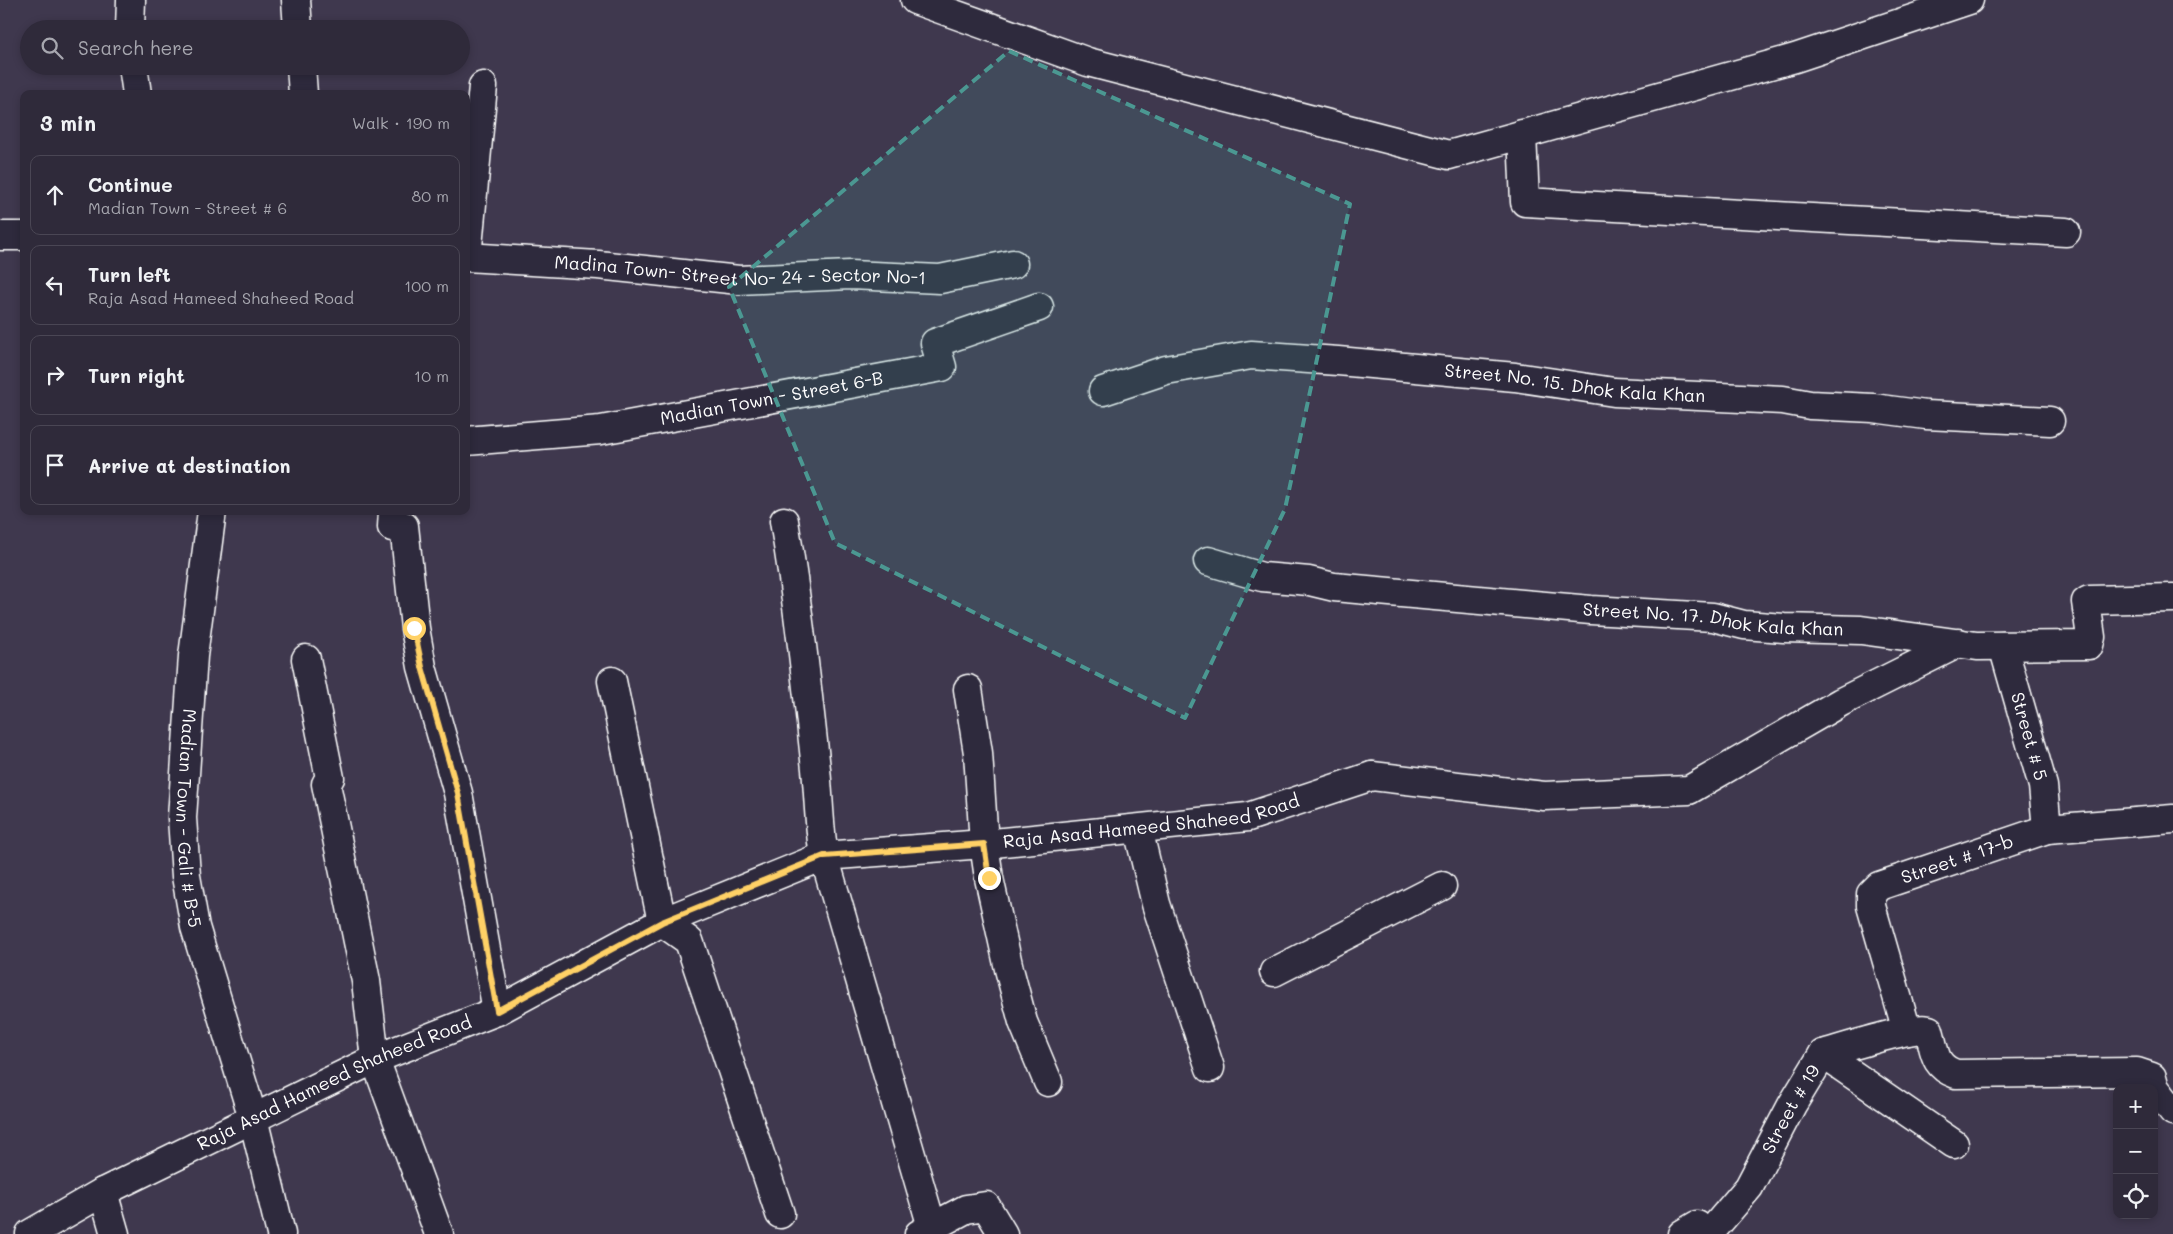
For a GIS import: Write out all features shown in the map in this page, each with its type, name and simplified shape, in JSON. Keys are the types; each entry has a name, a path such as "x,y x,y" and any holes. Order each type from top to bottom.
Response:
{"street":[{"path":"130,20 131,0"},
{"path":"296,0 297,20"},
{"path":"915,0 1088,62 1449,155 1795,58 1969,0"},
{"path":"135,75 137,90"},
{"path":"302,75 303,90"},
{"path":"470,217 483,86"},
{"path":"1522,134 1525,202 2066,232"},
{"path":"0,236 20,236"},
{"name":"Madina Town- Street No- 24 - Sector No-1","path":"470,257 598,265 739,280 850,275 940,279 1013,264"},
{"name":"Madian Town - Street 6-B","path":"470,441 601,430 942,367 934,343 1039,307"},
{"name":"Street No. 15. Dhok Kala Khan","path":"1103,391 1166,370 1251,356 1347,361 1515,377 1614,392 1712,396 1742,400 1783,400 1810,406 1872,408 1926,415 2050,421"},
{"name":"Madian Town - Gali # B-5","path":"211,515 193,656 182,818 185,866 195,927 253,1118 281,1234"},
{"path":"393,515 392,527 404,526 414,628 422,667 458,793 497,1011"},
{"path":"784,520 800,630 817,779 820,836 926,1230 966,1209 986,1206 1003,1234"},
{"name":"Street No. 17. Dhok Kala Khan","path":"1208,561 1262,578 1309,581 1334,587 1617,612 1713,617 1744,625 1862,630 1977,646 2089,645 2091,637 2086,602 2089,600 2173,598"},
{"name":"Raja Asad Hameed Shaheed Road","path":"30,1234 103,1192 375,1059 497,1011 662,922 824,856 984,844 1248,817 1372,776 1544,796 1689,790 1841,702 1959,643"},
{"name":"Street # 5","path":"2003,646 2043,786 2047,829"},
{"path":"306,659 330,778 326,784 366,981 375,1059 439,1234"},
{"path":"612,681 662,922 689,941 780,1214"},
{"path":"968,689 978,754 984,844 1009,969 1023,1022 1048,1082"},
{"name":"Street # 17-b","path":"1907,1031 1871,906 1871,894 1879,886 2047,829 2173,819"},
{"path":"1138,829 1156,904 1210,1068"},
{"path":"1274,972 1442,886"},
{"name":"Street # 19","path":"1696,1231 1749,1187 1792,1105 1824,1054 1907,1031 1923,1028 1929,1030 1937,1062 1944,1070 1956,1074 2137,1072 2152,1077 2155,1088 2173,1110"},
{"path":"1824,1054 1954,1144"},
{"path":"103,1192 115,1234"}],"highlighted area":[{"path":"1009,51 1350,204 1285,509 1185,718 835,543 729,287"}],"route":[{"path":"414,628 422,667 458,793 497,1011 662,922 824,856 984,844 989,878"}]}
